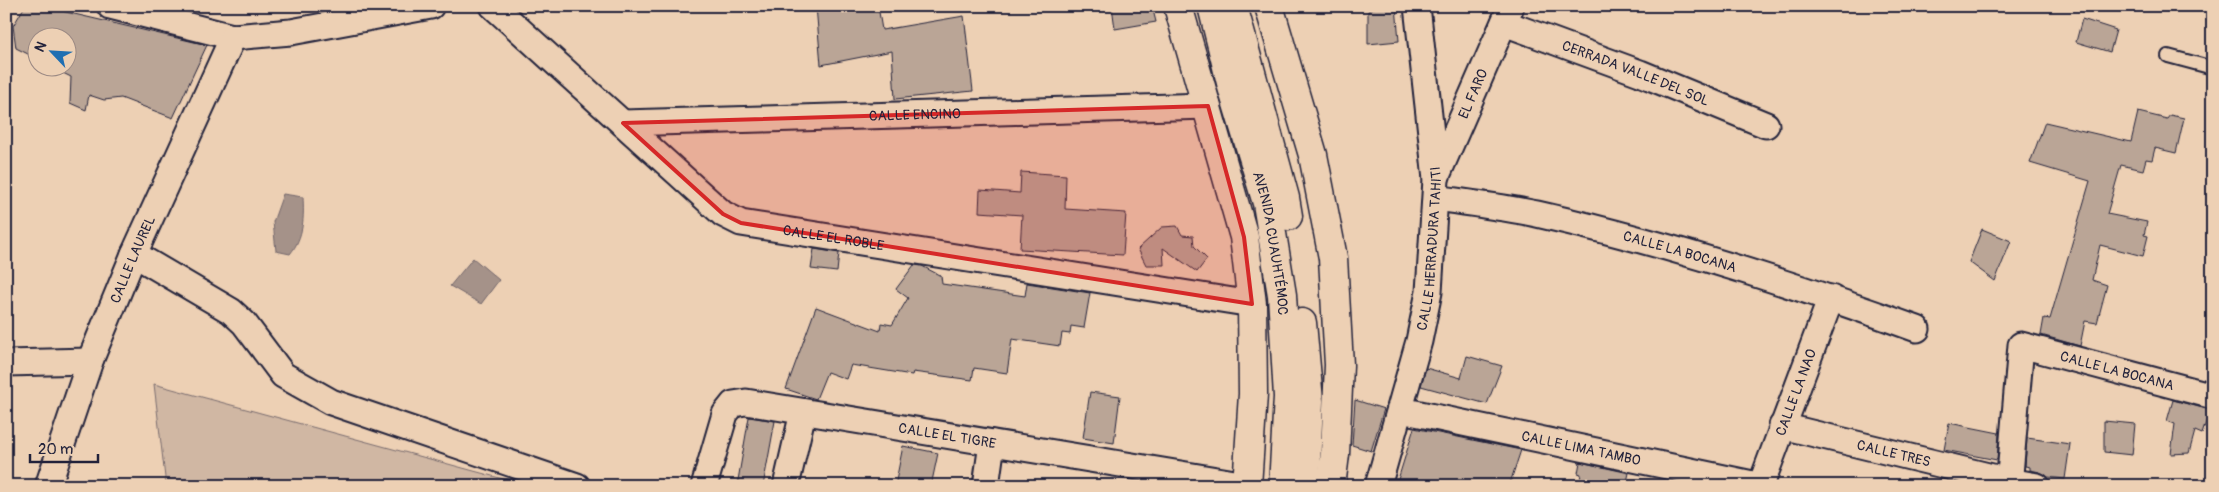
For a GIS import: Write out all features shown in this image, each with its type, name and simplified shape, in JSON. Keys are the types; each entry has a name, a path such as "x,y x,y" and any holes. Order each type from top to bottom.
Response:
{"street":[{"path":"110,6 232,37 291,32 431,6"},
{"name":"CALLE EL ROBLE","path":"493,6 723,214 741,223 1252,304"},
{"path":"1178,6 1244,237 1252,304 1253,394 1247,485"},
{"name":"AVENIDA CUAUHTÉMOC","path":"1212,6 1232,87 1267,203 1282,296 1288,397 1283,486"},
{"name":"AVENIDA CUAUHTÉMOC","path":"1233,6 1286,198 1300,301 1309,401 1305,486"},
{"path":"1269,6 1314,155 1333,258 1339,364 1335,454 1331,486"},
{"name":"CALLE HERRADURA TAHITI","path":"1378,486 1401,410 1419,341 1429,292 1436,189 1417,6"},
{"name":"EL FARO","path":"1436,189 1507,15"},
{"name":"CERRADA VALLE DEL SOL","path":"1507,15 1766,125"},
{"name":"CALLE LAUREL","path":"48,486 90,361 134,254 232,37"},
{"name":"CALLE ENCINO","path":"623,123 1208,106"},
{"name":"CALLE LA BOCANA","path":"1436,189 1642,240 1831,298 1918,329"},
{"path":"134,254 231,311 244,323 283,375 307,390 331,402 577,486"},
{"name":"CALLE LA NAO","path":"1762,485 1782,426 1831,298"},
{"name":"CALLE LA BOCANA","path":"2009,483 2021,345 2213,396"},
{"path":"6,363 90,361"},
{"name":"CALLE EL TIGRE","path":"704,486 725,414 733,404 746,402 1247,485"},
{"name":"CALLE LIMA TAMBO","path":"1401,410 1762,485"},
{"path":"786,486 803,412"},
{"name":"CALLE TRES","path":"1782,426 2009,483 2037,486"},
{"path":"986,486 992,443"}],"lane":[{"path":"2168,56 2213,68"}],"highlighted area":[{"path":"1208,106 1244,237 1252,304 741,223 723,214 623,123"}],"shaded area":[{"path":"283,194 303,197 301,234 290,254 276,251 273,222"},
{"path":"473,258 499,280 481,304 450,286"},
{"path":"154,384 529,486 166,486"}],"building":[{"path":"25,6 40,6 207,45 173,118 121,98 104,100 89,95 86,110 70,103 71,78 78,78 78,28 28,28 28,54 16,48 13,26"},
{"path":"816,6 878,6 882,30 964,16 973,91 895,99 892,51 821,65"},
{"path":"1112,6 1152,6 1156,22 1115,29"},
{"path":"1378,6 1396,6 1399,41 1368,44 1368,11"},
{"path":"2082,19 2116,30 2110,52 2076,42"},
{"path":"2138,112 2167,119 2170,115 2184,118 2176,153 2155,148 2152,160 2146,159 2143,170 2121,165 2107,214 2147,222 2144,235 2148,236 2143,256 2100,245 2092,280 2107,285 2097,323 2085,321 2080,346 2041,335 2044,318 2050,319 2090,181 2030,163 2045,122 2131,142"},
{"path":"1021,172 1066,175 1065,209 1126,213 1123,255 1020,249 1022,215 979,212 980,190 1020,193"},
{"path":"1177,226 1182,235 1193,236 1194,246 1207,259 1197,272 1163,248 1164,265 1146,265 1138,249 1162,227"},
{"path":"1982,229 2011,241 1995,281 1969,262"},
{"path":"814,249 839,253 837,272 811,269"},
{"path":"914,265 922,266 941,276 942,284 1025,296 1027,283 1090,293 1084,328 1071,326 1070,334 1062,333 1060,346 1012,339 1007,373 974,368 972,380 913,372 912,375 851,365 846,379 827,372 816,399 786,389 816,307 880,331 881,323 892,325 908,298 896,289"},
{"path":"1467,356 1502,366 1487,404 1421,386 1426,368 1461,378"},
{"path":"1090,392 1120,396 1114,443 1083,438"},
{"path":"1355,400 1384,409 1371,451 1352,445"},
{"path":"2173,400 2210,410 2202,434 2195,431 2189,453 2171,454 2175,424 2167,421"},
{"path":"749,417 775,421 763,486 737,486"},
{"path":"2104,421 2135,424 2132,455 2104,452"},
{"path":"1949,423 1999,433 1997,460 1944,450"},
{"path":"1414,428 1521,450 1509,486 1396,486"},
{"path":"2027,438 2070,444 2065,479 2048,477 2025,466"},
{"path":"903,446 938,453 931,486 895,486"},
{"path":"1580,462 1629,473 1626,486 1579,486 1581,474 1578,473"}]}
